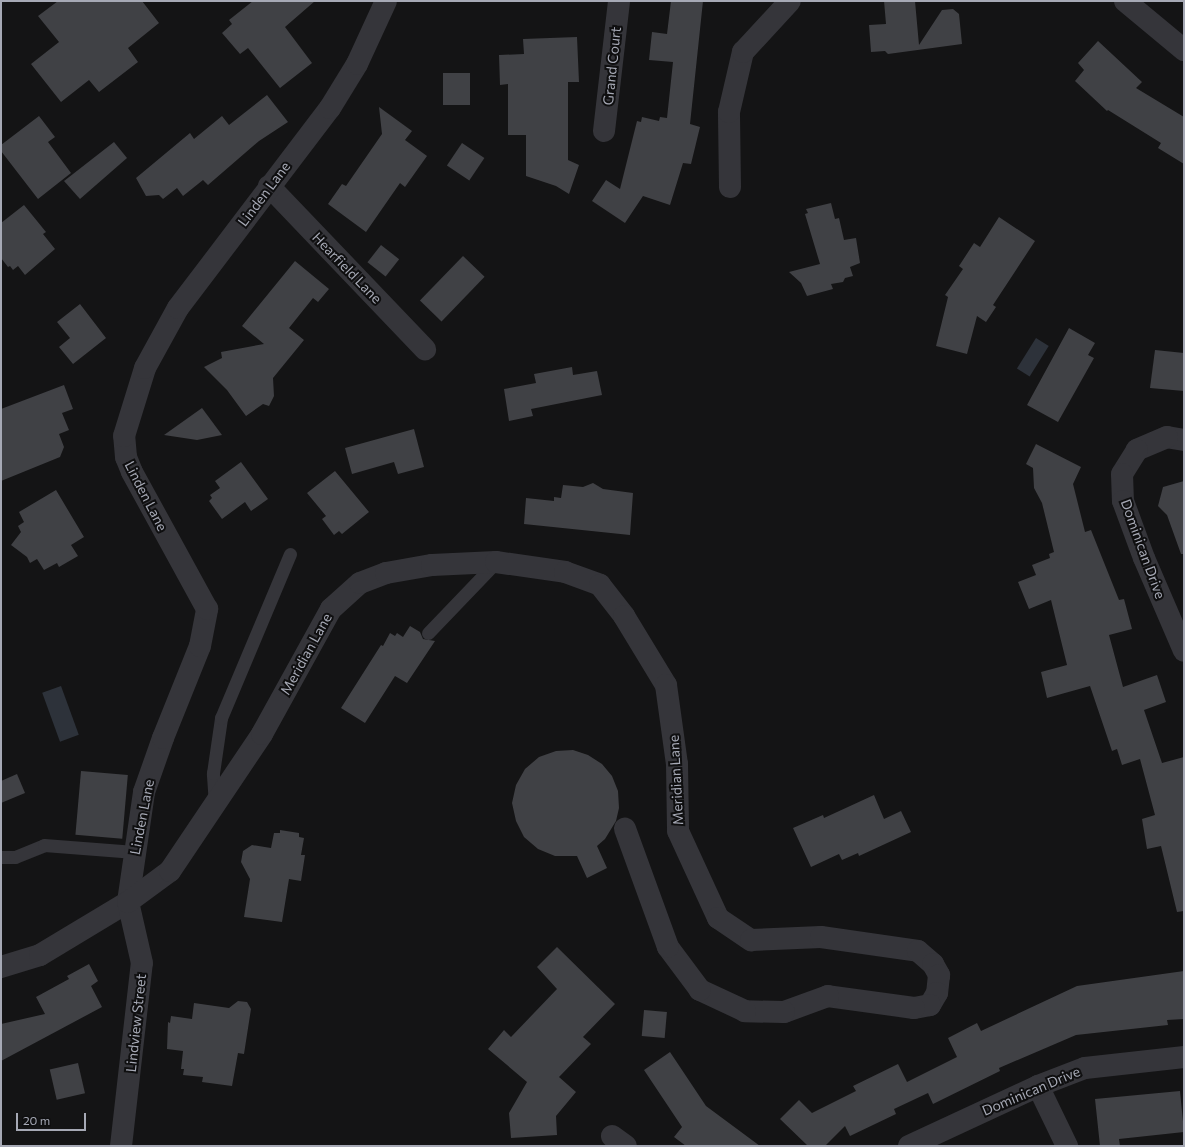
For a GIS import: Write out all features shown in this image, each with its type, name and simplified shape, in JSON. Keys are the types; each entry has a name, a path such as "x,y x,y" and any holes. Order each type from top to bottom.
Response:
{"street":[{"name":"Linden Lane","path":"128,902 144,792 200,646 207,609 132,472 126,457 124,436 145,368 178,308 334,102 357,64 386,1"},
{"name":"Grand Court","path":"604,131 619,1"},
{"path":"730,187 728,112 743,52 790,1"},
{"path":"1125,1 1184,50"},
{"name":"Hearfield Lane","path":"269,186 425,349"},
{"name":"Dominican Drive","path":"1184,440 1167,437 1136,450 1122,474 1123,501 1144,558 1184,651"},
{"name":"Meridian Lane","path":"128,902 170,871 215,806 262,734 331,608 354,588 386,573 432,565 496,562 566,572 600,585 624,616 666,685 678,764 678,831 718,918 751,940 821,936 918,951 933,964 939,975 937,993 930,1004 914,1008 828,996 784,1012 745,1011 700,990 668,946 625,829"},
{"path":"1,967 40,955 128,902"},
{"name":"Lindview Street","path":"121,1146 142,963 128,902"},
{"name":"Dominican Drive","path":"909,1146 1038,1086 1085,1068 1184,1057"},
{"path":"1038,1086 1067,1146"}],"lane":[{"path":"215,806 213,773 222,718 290,554"},
{"path":"428,633 496,562"},
{"path":"1,857 15,857 44,845 135,852"}],"shaded area":[{"path":"1036,338 1049,346 1030,376 1017,369"},
{"path":"61,686 79,735 60,742 42,693"}],"building":[{"path":"58,1 142,1 159,23 128,48 138,62 99,92 89,80 61,102 31,64 59,42 38,16"},
{"path":"253,1 315,1 285,27 312,63 280,88 248,48 240,54 222,33 232,24 229,20"},
{"path":"671,1 703,1 690,124 700,127 691,164 683,163 670,205 643,196 625,223 592,201 606,180 620,189 637,121 641,122 642,117 659,121 660,117 667,118 673,62 649,60 652,32 667,34"},
{"path":"884,1 915,1 919,45 942,10 953,9 959,14 962,44 888,54 885,51 871,52 869,25 886,24"},
{"path":"577,37 579,82 568,82 568,160 579,165 569,194 556,186 526,176 526,135 508,135 508,84 500,85 499,55 524,54 523,39"},
{"path":"1098,41 1142,82 1136,88 1184,117 1184,164 1158,148 1161,143 1108,110 1107,111 1075,81 1084,70 1078,63"},
{"path":"443,73 470,73 470,105 443,105"},
{"path":"267,95 288,122 259,141 208,185 203,180 183,196 177,188 163,199 159,195 146,196 136,178 190,133 194,139 222,116 229,125"},
{"path":"379,107 412,131 405,140 427,156 405,187 400,183 366,232 328,204 342,184 346,186 382,134"},
{"path":"39,116 55,137 48,142 71,173 38,199 1,151 1,145"},
{"path":"114,142 127,158 80,199 64,181"},
{"path":"462,143 484,158 469,180 447,165"},
{"path":"831,203 835,219 839,218 844,240 856,238 860,263 850,267 853,276 845,278 843,282 831,284 833,289 807,296 801,283 789,272 820,264 805,214 808,213 806,209"},
{"path":"24,205 46,232 43,234 55,249 25,275 18,266 13,270 10,266 8,267 1,258 1,223"},
{"path":"999,217 1035,241 993,305 996,307 986,322 977,316 967,354 936,346 948,297 945,295 963,269 959,266 974,243 980,247"},
{"path":"381,245 399,259 386,276 367,262"},
{"path":"463,256 485,277 442,321 420,301"},
{"path":"295,261 329,289 318,302 313,298 289,328 304,340 273,378 274,396 269,406 263,404 246,416 227,390 204,367 222,358 221,352 264,344 242,326"},
{"path":"80,304 106,338 73,364 59,347 70,338 57,322"},
{"path":"1069,328 1095,343 1088,355 1094,358 1058,422 1027,405"},
{"path":"1155,350 1184,353 1184,391 1150,388"},
{"path":"572,367 573,375 597,371 602,395 531,409 533,416 509,421 504,389 536,383 534,374"},
{"path":"64,385 73,409 62,413 69,430 59,434 64,447 60,457 1,481 1,409"},
{"path":"202,408 222,435 197,440 164,435"},
{"path":"414,429 424,467 398,474 394,462 352,474 345,448"},
{"path":"1036,444 1081,467 1073,484 1085,532 1091,530 1119,600 1124,599 1132,629 1109,635 1123,687 1157,675 1166,702 1144,710 1162,763 1184,757 1184,911 1177,912 1161,846 1147,849 1142,819 1155,815 1140,759 1122,765 1117,749 1112,751 1090,686 1047,698 1041,672 1067,665 1051,600 1029,609 1018,582 1036,575 1032,565 1050,558 1049,554 1054,552 1042,503 1034,488 1033,468 1026,464"},
{"path":"241,462 268,499 251,511 245,502 222,519 209,501 212,498 210,495 220,488 215,481"},
{"path":"335,471 369,512 342,534 339,531 334,535 322,519 326,516 307,493"},
{"path":"1184,481 1184,554 1181,554 1167,515 1158,506 1163,487"},
{"path":"593,483 603,489 633,493 630,535 524,524 526,498 554,501 554,497 561,498 563,485 583,487"},
{"path":"56,490 84,537 71,545 78,556 59,567 57,563 44,570 37,559 30,563 27,557 11,545 21,532 18,526 24,522 19,512"},
{"path":"410,626 420,632 423,639 435,641 407,683 395,676 365,723 341,708 381,645 383,646 390,633 395,636 397,633 403,637"},
{"path":"573,750 588,755 602,764 612,776 618,791 619,808 616,821 605,839 597,846 607,868 587,878 577,856 555,856 538,849 524,837 516,821 512,803 516,785 525,769 539,757 556,751"},
{"path":"81,771 128,775 122,839 75,835"},
{"path":"17,774 25,793 1,803 1,781"},
{"path":"874,795 884,819 901,811 911,832 859,856 858,853 842,860 839,854 811,867 793,828 823,815 824,818"},
{"path":"280,830 299,833 299,837 304,838 301,855 305,855 301,881 289,879 282,922 244,917 250,879 241,862 243,851 252,845 271,848 274,833 280,833"},
{"path":"557,947 615,1004 583,1037 591,1044 559,1077 576,1092 556,1116 557,1135 511,1138 509,1113 527,1082 488,1049 504,1030 511,1037 557,989 537,967"},
{"path":"89,964 98,981 91,986 102,1007 1,1061 1,1024 45,1014 36,997 69,979 67,976"},
{"path":"1184,971 1184,1019 1167,1020 1168,1025 1076,1035 999,1068 1000,1071 933,1104 928,1093 894,1109 896,1114 850,1136 845,1126 825,1146 808,1146 780,1119 799,1100 812,1113 856,1091 853,1086 898,1064 907,1082 957,1057 948,1038 977,1023 981,1031 1077,986"},
{"path":"238,1001 247,1002 251,1009 244,1054 238,1053 232,1086 202,1082 203,1077 183,1075 184,1069 181,1069 183,1051 167,1049 168,1022 170,1023 171,1016 192,1019 194,1003 229,1008"},
{"path":"644,1010 667,1012 665,1038 642,1036"},
{"path":"670,1052 706,1106 760,1146 686,1146 674,1137 682,1127 644,1070"},
{"path":"78,1063 85,1093 57,1100 50,1070"},
{"path":"1180,1091 1184,1132 1119,1139 1120,1146 1100,1146 1095,1099"}]}
